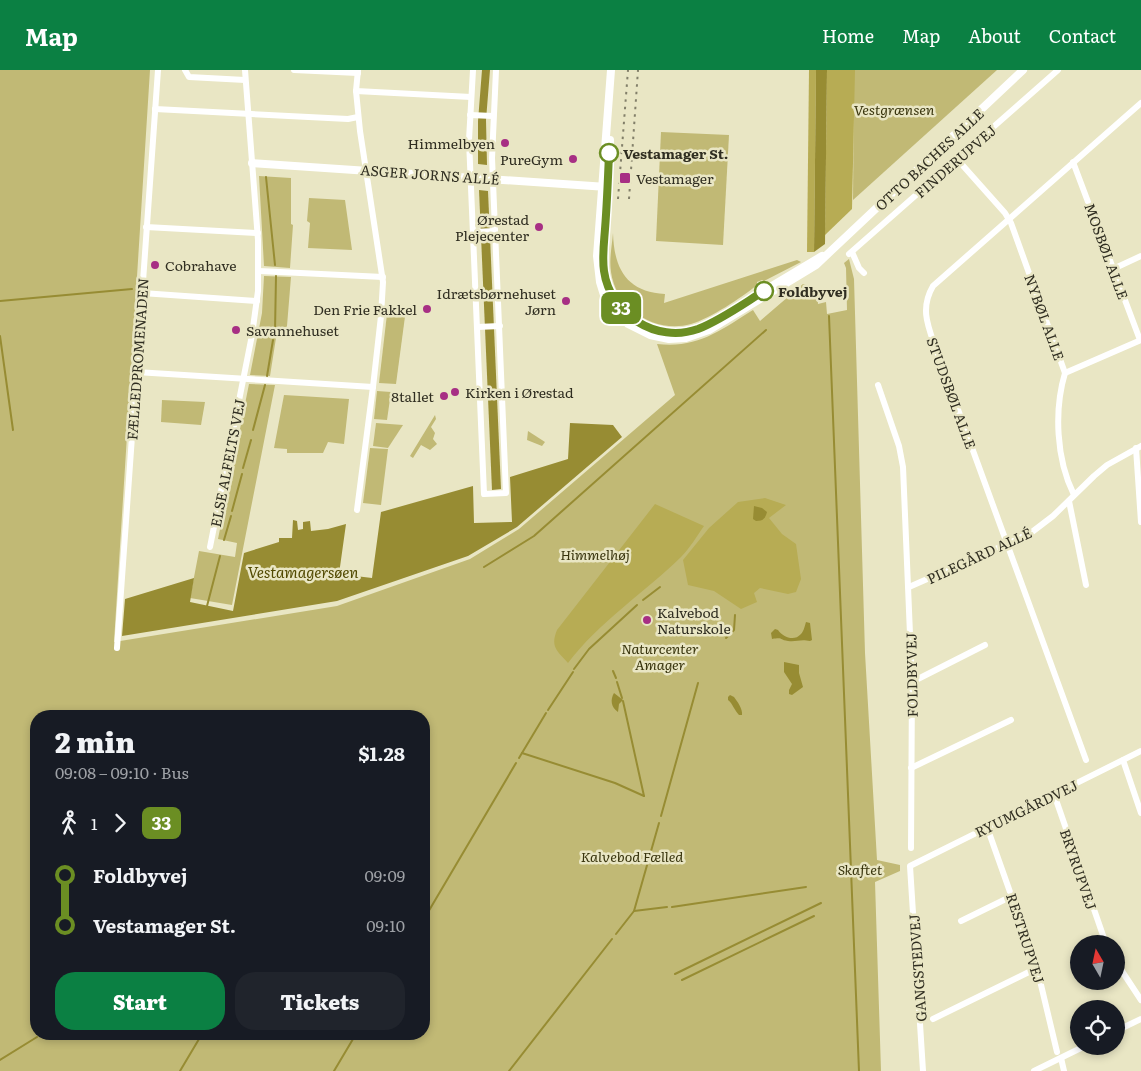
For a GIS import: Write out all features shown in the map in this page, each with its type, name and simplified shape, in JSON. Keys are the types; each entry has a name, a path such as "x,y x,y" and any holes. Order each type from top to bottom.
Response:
{"street":[{"name":"FÆLLEDPROMENADEN","path":"117,648 131,426 158,70"},
{"path":"184,70 189,77 245,80"},
{"name":"ELSE ALFELTS VEJ","path":"210,547 244,379 257,301 258,233 245,70"},
{"path":"294,70 358,71 356,91 358,117 382,277 381,316 357,510"},
{"path":"473,70 470,177 480,327 484,494 506,493 490,116 496,70"},
{"name":"OTTO BACHES ALLE","path":"611,70 605,187 597,256 600,282 604,294 615,311 628,324 650,335 669,339 686,338 709,330 820,262 1023,70"},
{"name":"FINDERUPVEJ","path":"864,273 851,253 1058,70"},
{"path":"356,91 471,97"},
{"name":"STUDSBØL ALLE","path":"1086,760 937,352 926,321 925,307 927,297 933,286 1141,103"},
{"path":"155,109 348,119 358,117"},
{"path":"473,115 490,116"},
{"name":"NYBØL ALLE","path":"957,160 1009,220 1065,372 1060,389 1059,430 1065,470 1074,495"},
{"name":"MOSBØL ALLE","path":"1074,162 1140,340"},
{"name":"ASGER JORNS ALLÉ","path":"252,163 605,187"},
{"path":"146,227 258,233"},
{"path":"473,232 495,231"},
{"path":"1113,269 1141,256"},
{"path":"258,271 382,277"},
{"path":"142,293 257,301"},
{"path":"480,327 498,326"},
{"path":"1065,372 1140,340"},
{"name":"ELSE ALFELTS VEJ","path":"136,372 244,379"},
{"path":"244,379 373,387"},
{"name":"FOLDBYVEJ","path":"878,386 899,446 903,467 912,682 911,848"},
{"path":"1139,447 1141,522"},
{"name":"PILEGÅRD ALLÉ","path":"909,587 1032,532 1053,516 1107,465 1139,447"},
{"path":"1069,500 1086,585"},
{"path":"912,682 986,645"},
{"path":"911,768 1012,720"},
{"name":"RYUMGÅRDVEJ","path":"910,866 1141,751"},
{"path":"1123,760 1141,813"},
{"name":"BRYRUPVEJ","path":"1054,794 1103,935"},
{"name":"RESTRUPVEJ","path":"987,827 1037,968 1057,1052"},
{"name":"GANGSTEDVEJ","path":"910,866 924,1071"},
{"path":"961,921 1012,896"},
{"path":"933,1019 1037,968"},
{"path":"1125,976 1141,1000"},
{"path":"1125,1027 1141,1019"},
{"path":"1034,1071 1070,1054"},
{"path":"1061,1058 1064,1071"}],"green space":[{"name":"Kalvebod Fælled","path":"0,70 150,70 114,642 337,606 470,559 519,529 675,395 657,344 671,345 697,341 719,331 753,310 760,321 803,284 817,289 818,304 826,302 827,314 847,310 846,268 844,263 849,259 854,279 865,653 877,860 900,865 900,871 875,882 881,1071 0,1071"},
{"name":"Vestgrænsen","path":"854,70 997,70 853,200"},
{"path":"661,132 729,135 723,245 656,241"},
{"path":"259,176 291,178 291,224 293,225 290,268 264,266"},
{"path":"309,198 345,200 352,250 308,248 310,223 307,221"},
{"path":"613,233 616,257 625,276 641,289 665,294 664,303 797,260 801,262 764,281 757,282 757,285 743,296 708,317 691,324 664,325 651,322 639,316 629,307 614,285 610,257"},
{"path":"264,276 291,277 286,338 276,338 270,376 250,375 262,313"},
{"path":"406,309 396,384 379,383 387,314"},
{"path":"249,384 275,385 232,605 190,598 199,551 235,557 237,543 218,539"},
{"path":"377,391 391,392 387,420 374,419"},
{"path":"284,395 349,399 344,444 328,442 323,453 287,453 287,449 274,448"},
{"path":"162,400 205,402 201,425 161,422"},
{"path":"435,415 436,419 431,427 435,433 433,439 437,444 430,450 421,445 413,458 410,456"},
{"path":"376,423 403,425 388,448 373,446"},
{"path":"528,431 545,442 542,446 527,440"},
{"path":"370,448 388,449 381,505 363,503"}],"shaded area":[{"path":"809,70 816,70 814,252 807,252"},
{"path":"827,70 855,70 852,209 825,235"},
{"path":"765,498 786,505 769,518 782,534 796,544 801,579 796,592 788,594 760,588 754,593 757,602 741,609 714,591 688,585 683,560 709,528 738,502"},
{"path":"655,504 704,526 681,557 594,634 568,663 558,652 555,645 554,641 557,630"}],"water":[{"path":"482,70 490,70 486,120 487,165 478,164 478,121"},
{"path":"816,70 827,70 825,244 814,252"},
{"path":"479,190 488,191 501,489 492,490"},
{"name":"Vestamagersøen","path":"570,423 613,425 622,437 517,527 468,556 337,601 122,636 125,599 194,578 190,602 233,611 244,553 279,542 279,538 292,538 293,520 297,521 298,530 303,529 303,522 310,521 311,531 346,524 339,574 372,578 381,512 473,486 474,523 512,522 510,477 568,459"},
{"path":"754,506 762,508 767,512 762,520 756,521 753,519"},
{"path":"806,622 810,623 812,640 810,641 772,639 771,633 775,629 789,638 795,638 801,634"},
{"path":"784,662 799,665 803,687 792,695 789,694 792,684 784,672"},
{"path":"614,693 623,700 619,704 618,712 612,703"},
{"path":"730,695 738,703 742,710 742,715 739,715 728,700"}],"waterway":[{"path":"266,177 275,265"},
{"path":"275,331 276,276"},
{"path":"0,301 132,289"},
{"path":"829,316 859,1071"},
{"path":"484,567 534,536 766,330"},
{"path":"0,336 13,430"},
{"path":"267,376 273,340"},
{"path":"253,430 265,385"},
{"path":"243,468 251,440"},
{"path":"232,511 242,474"},
{"path":"224,540 231,516"},
{"path":"207,606 220,556"},
{"path":"643,600 660,587"},
{"path":"574,669 589,649 637,605"},
{"path":"726,638 734,630 735,615"},
{"path":"613,671 616,678"},
{"path":"548,710 573,672"},
{"path":"617,682 622,698"},
{"path":"661,816 698,683"},
{"path":"623,701 644,796"},
{"path":"519,758 546,713"},
{"path":"522,753 615,783 644,796"},
{"path":"430,909 516,763"},
{"path":"616,934 634,911 659,823"},
{"path":"672,907 806,887"},
{"path":"675,974 821,903"},
{"path":"634,911 667,907"},
{"path":"682,980 814,916"},
{"path":"509,1071 612,939"},
{"path":"0,1060 32,1040"},
{"path":"180,1071 198,1040"},
{"path":"334,1071 352,1040"}],"railway":[{"path":"618,199 628,70"},
{"path":"629,199 638,70"}],"bus line":[{"name":"33","path":"609,153 604,269 610,292 624,312 632,319 662,332 686,332 707,324 764,291"}],"place":[{"name":"Himmelbyen","path":"505,143"},
{"name":"Vestamager St.","path":"609,153"},
{"name":"PureGym","path":"573,159"},
{"name":"Vestamager","path":"625,178"},
{"name":"Ørestad Plejecenter","path":"539,227"},
{"name":"Cobrahave","path":"155,265"},
{"name":"Foldbyvej","path":"764,291"},
{"name":"Idrætsbørnehuset Jørn","path":"566,301"},
{"name":"Den Frie Fakkel","path":"427,309"},
{"name":"Savannehuset","path":"236,330"},
{"name":"Kirken i Ørestad","path":"455,392"},
{"name":"8tallet","path":"444,396"},
{"name":"Kalvebod Naturskole","path":"647,620"}],"park label":[{"name":"Himmelhøj","path":"595,554"},
{"name":"Naturcenter Amager","path":"660,656"},
{"name":"Skaftet","path":"860,869"}]}
